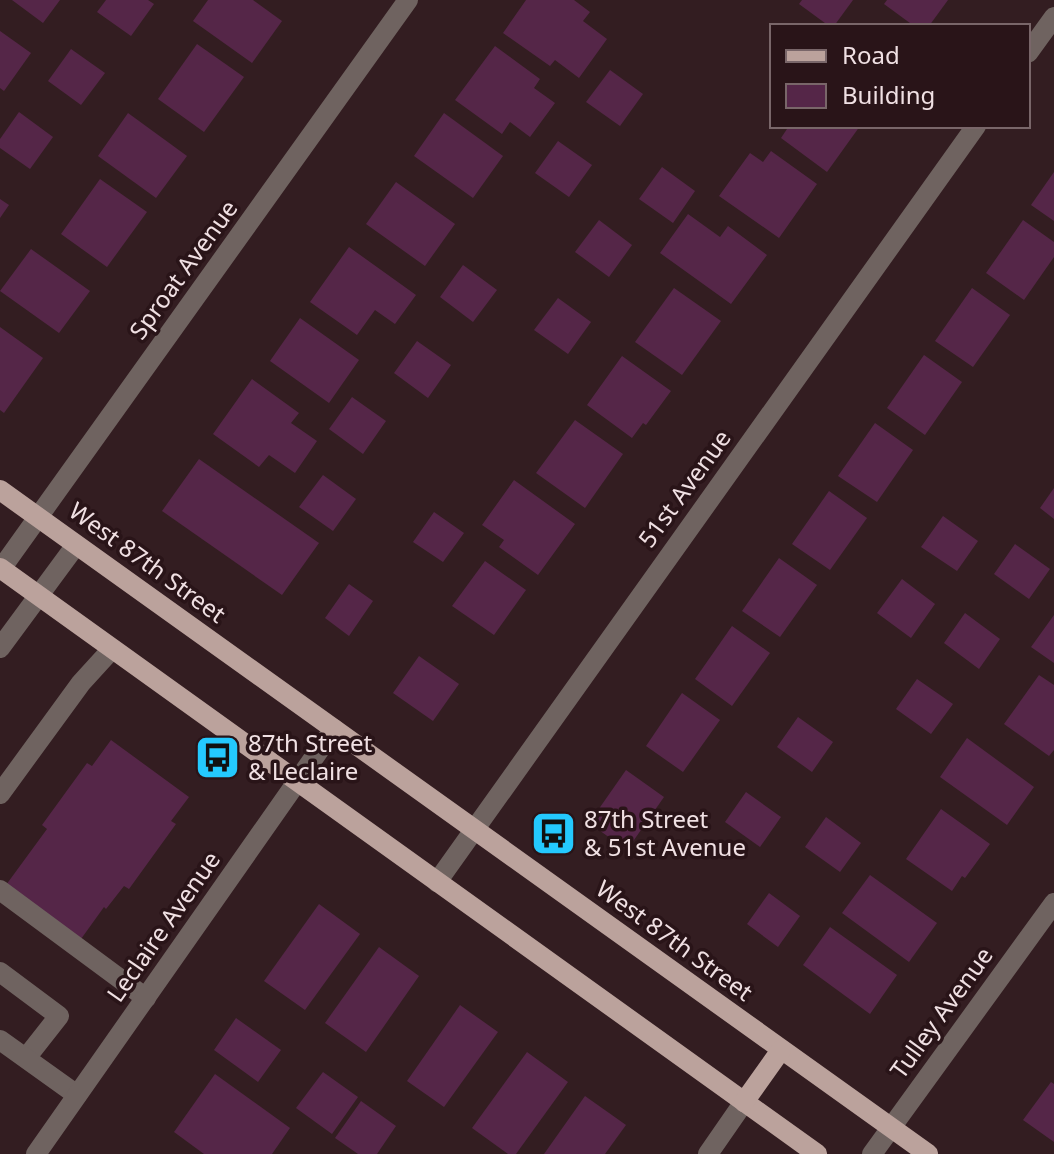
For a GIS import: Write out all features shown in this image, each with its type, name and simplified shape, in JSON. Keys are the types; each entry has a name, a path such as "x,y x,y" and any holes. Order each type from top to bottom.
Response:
{"main road":[{"name":"West 87th Street","path":"0,490 928,1154"},
{"path":"1,569 817,1154"},
{"path":"744,1102 781,1050"}],"street":[{"name":"Sproat Avenue","path":"1,569 408,0"},
{"path":"1030,50 1054,17"},
{"name":"51st Avenue","path":"437,882 975,128"},
{"path":"0,648 76,545"},
{"path":"0,794 81,683 112,649"},
{"name":"Leclaire Avenue","path":"36,1154 334,729"},
{"path":"0,890 146,998"},
{"name":"Tulley Avenue","path":"872,1154 1054,903"},
{"path":"0,972 59,1016 26,1058"},
{"path":"0,1040 77,1095"},
{"path":"708,1154 744,1102"}],"building":[{"path":"12,0 60,0 43,23"},
{"path":"106,0 148,0 154,4 131,36 97,12"},
{"path":"208,0 253,0 282,21 252,63 193,21"},
{"path":"526,0 574,0 590,12 583,21 607,39 579,78 555,60 550,66 503,33"},
{"path":"802,0 853,0 835,24 826,24 799,4"},
{"path":"887,0 948,0 930,24 911,24 884,4"},
{"path":"0,31 31,53 4,91 0,88"},
{"path":"197,44 244,77 204,132 158,99"},
{"path":"495,46 540,79 534,88 555,103 530,137 510,122 502,134 455,100"},
{"path":"71,49 105,73 81,105 48,81"},
{"path":"610,70 643,94 620,126 586,102"},
{"path":"19,112 53,137 30,169 0,148 0,139"},
{"path":"128,113 187,156 156,198 98,156"},
{"path":"444,113 503,156 473,198 414,156"},
{"path":"788,128 859,128 827,172 781,138"},
{"path":"558,141 592,165 569,197 535,173"},
{"path":"771,151 817,184 779,238 719,196 750,153 763,162"},
{"path":"662,167 695,191 673,223 639,199"},
{"path":"1054,172 1054,221 1031,205"},
{"path":"100,179 147,212 107,267 61,234"},
{"path":"396,182 455,224 425,266 366,224"},
{"path":"0,199 9,205 0,218"},
{"path":"688,214 720,237 728,226 767,255 731,304 660,253"},
{"path":"599,220 632,245 609,277 575,252"},
{"path":"1023,220 1054,242 1054,257 1024,300 986,273"},
{"path":"349,247 416,295 395,324 375,310 357,335 310,302"},
{"path":"31,249 90,291 59,333 0,291"},
{"path":"463,265 497,290 473,322 440,297"},
{"path":"674,288 721,321 682,375 635,342"},
{"path":"972,288 1010,315 973,367 935,341"},
{"path":"558,298 591,322 568,354 534,330"},
{"path":"300,318 359,360 329,403 270,361"},
{"path":"0,327 43,358 4,413 0,410"},
{"path":"417,341 451,365 428,398 394,373"},
{"path":"924,355 962,382 925,435 887,408"},
{"path":"622,356 671,391 646,425 643,423 632,438 587,405"},
{"path":"252,379 299,413 291,423 317,441 295,473 269,455 259,467 213,434"},
{"path":"352,397 386,421 363,454 329,429"},
{"path":"575,420 623,454 585,508 536,473"},
{"path":"875,423 913,450 877,502 838,476"},
{"path":"199,459 319,543 282,595 162,511"},
{"path":"323,475 356,499 333,531 299,507"},
{"path":"514,480 575,524 538,575 499,547 504,540 482,525"},
{"path":"1054,488 1054,519 1040,508"},
{"path":"829,491 867,518 830,570 792,544"},
{"path":"434,512 464,533 443,562 413,542"},
{"path":"943,516 978,541 957,571 921,547"},
{"path":"1015,544 1050,569 1029,599 994,574"},
{"path":"779,558 817,585 780,637 742,611"},
{"path":"485,561 526,590 494,635 452,606"},
{"path":"902,579 935,604 911,638 877,613"},
{"path":"349,584 373,601 349,636 325,618"},
{"path":"965,613 1000,639 979,669 944,643"},
{"path":"1054,615 1054,663 1031,647"},
{"path":"732,626 770,653 732,706 695,679"},
{"path":"419,656 459,684 433,721 393,693"},
{"path":"1039,675 1054,685 1054,750 1049,756 1004,724"},
{"path":"917,679 953,704 931,734 896,709"},
{"path":"682,693 720,720 683,772 646,746"},
{"path":"798,717 833,742 812,772 777,747"},
{"path":"967,738 1034,787 1007,825 940,777"},
{"path":"111,740 189,797 171,821 176,824 129,889 124,886 81,939 6,885 47,829 42,825 87,763 92,766"},
{"path":"626,770 664,797 627,850 589,823"},
{"path":"746,792 781,817 760,847 725,822"},
{"path":"941,809 990,844 952,891 906,859"},
{"path":"826,817 861,843 840,872 805,847"},
{"path":"870,875 937,923 909,962 842,913"},
{"path":"769,893 800,916 778,947 747,924"},
{"path":"319,904 360,934 305,1010 264,981"},
{"path":"830,927 897,975 870,1014 803,965"},
{"path":"379,947 419,976 366,1052 325,1023"},
{"path":"460,1005 498,1032 444,1107 407,1081"},
{"path":"236,1018 281,1050 258,1082 214,1050"},
{"path":"527,1052 568,1082 516,1154 508,1154 472,1128"},
{"path":"323,1072 358,1097 332,1134 296,1108"},
{"path":"215,1074 290,1128 272,1154 204,1154 174,1132"},
{"path":"1051,1082 1054,1084 1054,1142 1023,1120"},
{"path":"585,1096 626,1125 605,1154 544,1154"},
{"path":"361,1101 396,1126 377,1154 358,1154 335,1138"}],"place":[{"name":"87th Street & Leclaire","path":"217,758"},
{"name":"87th Street & 51st Avenue","path":"553,834"}]}
